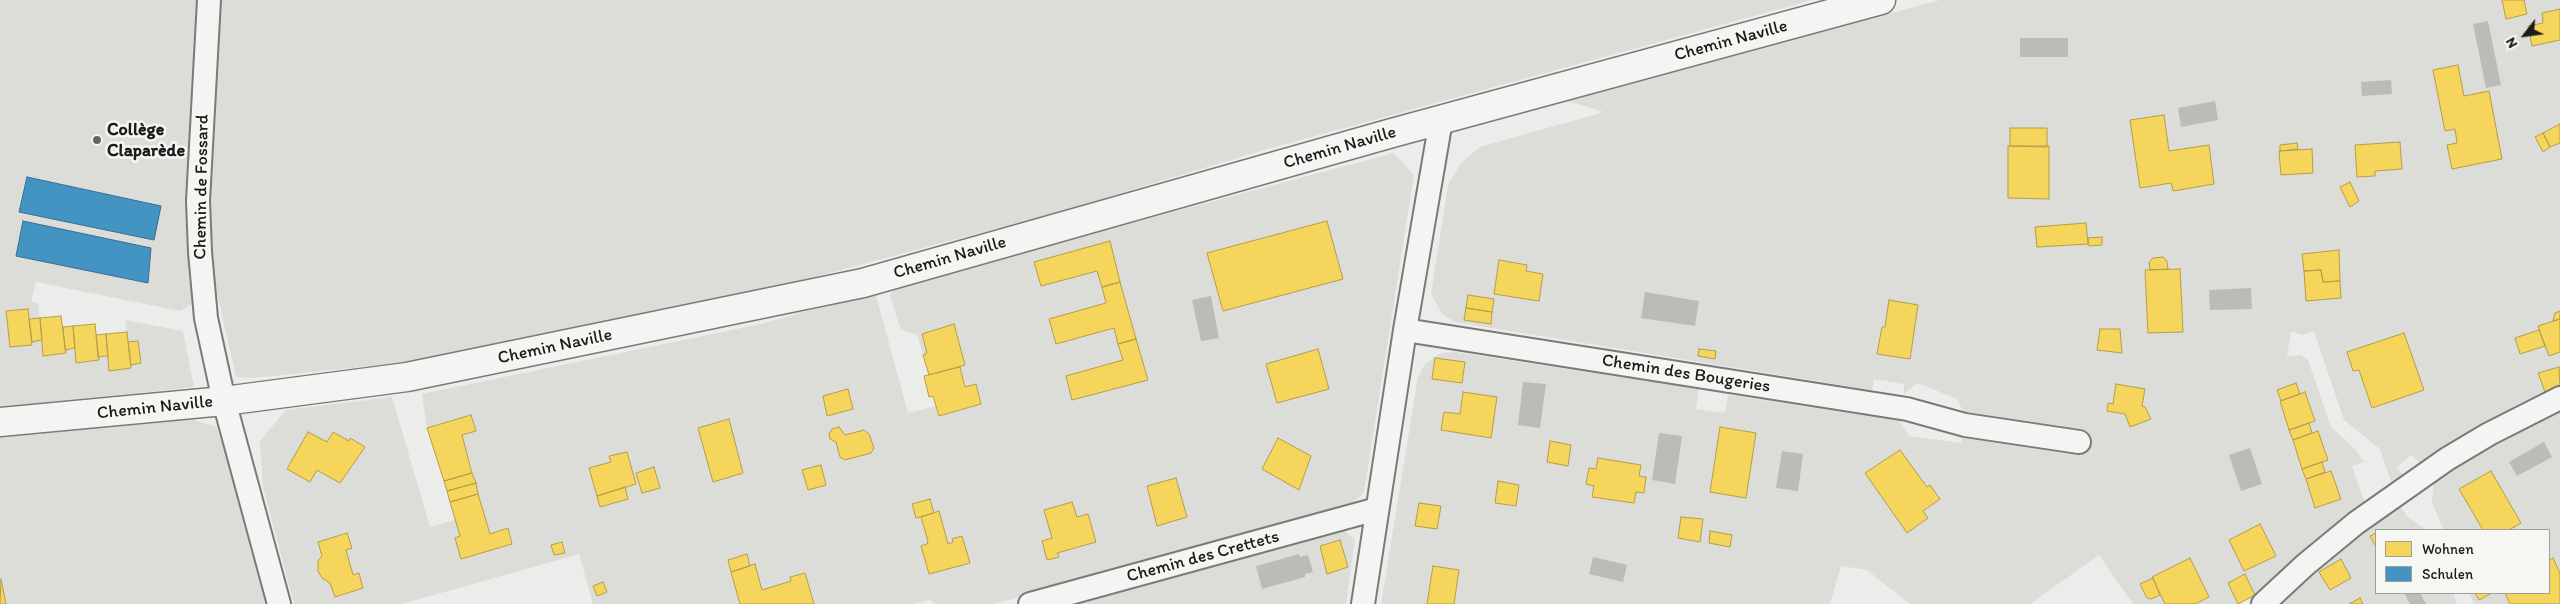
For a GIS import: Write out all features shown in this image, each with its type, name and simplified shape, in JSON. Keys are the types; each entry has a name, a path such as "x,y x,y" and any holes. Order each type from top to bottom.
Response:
{"street":[{"name":"Chemin de Fossard","path":"209,0 198,201 206,318 224,401 279,604"},
{"name":"Chemin Naville","path":"0,422 224,401 407,377 863,282 1441,120 1881,0"},
{"path":"1362,604 1404,330 1441,120"},
{"name":"Chemin des Bougeries","path":"1404,330 1907,409 1965,425 2079,442"},
{"path":"2263,604 2305,565 2356,523 2432,470 2489,434 2560,398"},
{"name":"Chemin des Crettets","path":"1030,604 1377,509"}],"shaded area":[{"name":"Collège Claparède","path":"0,0 200,0 188,251 189,276 195,302 180,311 36,282 31,302 38,303 43,356 65,353 65,350 75,348 76,363 98,360 98,357 108,356 109,370 131,368 131,365 141,363 138,342 128,342 125,320 183,331 194,387 0,407"},
{"path":"217,0 1812,0 1264,150 1058,212 728,300 417,361 254,378 236,377 213,275 208,234"},
{"path":"1940,0 2560,0 2560,392 2423,466 2411,455 2397,467 2405,478 2393,487 2380,449 2344,420 2314,331 2302,335 2291,331 2287,356 2301,355 2308,360 2331,427 2354,448 2364,462 2352,466 2366,507 2257,598 2255,595 2238,604 2133,604 2099,555 2030,604 1910,604 1867,570 1841,566 1830,604 1381,604 1418,377 1425,364 1441,353 1454,352 1699,389 1696,409 1725,413 1728,395 1899,421 1909,436 1961,443 1966,417 1957,399 1918,383 1904,394 1904,384 1874,379 1872,390 1455,322 1442,314 1431,294 1448,185 1461,163 1480,147 1604,112 1568,101"},
{"path":"2488,21 2501,85 2486,88 2473,24"},
{"path":"2020,38 2068,38 2068,57 2020,57"},
{"path":"2391,80 2392,94 2362,96 2361,82"},
{"path":"2215,101 2218,120 2181,127 2178,108"},
{"path":"1394,153 1414,175 1364,492 1351,505 994,604 935,604 930,600 913,604 593,604 579,554 402,604 294,604 263,487 260,441 286,410 392,397 430,527 455,520 476,483 462,435 476,431 471,415 427,428 422,394 761,324 875,292 908,413 936,406 939,416 981,404 976,384 965,387 960,366 929,375 917,334 901,330 890,296 896,286"},
{"path":"2251,288 2252,309 2210,310 2209,290"},
{"path":"1645,292 1699,301 1695,326 1641,318"},
{"path":"1211,296 1219,338 1201,341 1192,300"},
{"path":"1523,382 1546,384 1540,428 1518,425"},
{"path":"2560,409 2560,604 2474,604 2469,594 2550,594 2550,529 2444,529 2432,503 2434,478 2523,425"},
{"path":"184,417 216,427 228,456 266,604 0,604 0,437"},
{"path":"1659,433 1682,436 1675,484 1652,480"},
{"path":"2544,442 2552,457 2517,476 2509,462"},
{"path":"2250,448 2262,484 2241,491 2229,455"},
{"path":"1782,451 1803,454 1798,491 1776,488"},
{"path":"2398,503 2407,516 2425,529 2375,529 2375,594 2453,594 2457,604 2276,604"},
{"path":"1342,529 1355,539 1346,604 1068,604"},
{"path":"1299,554 1300,557 1308,555 1313,572 1305,574 1305,577 1262,589 1256,566"},
{"path":"1593,557 1627,565 1623,582 1589,574"},
{"path":"2405,594 2421,594 2426,604 2410,604"}],"building: Wohnen":[{"path":"2502,0 2524,0 2527,14 2506,19"},
{"path":"2560,9 2560,40 2532,46 2528,26 2543,23 2542,13"},
{"path":"2458,65 2464,96 2489,91 2502,159 2452,169 2447,145 2457,143 2455,129 2445,131 2433,70"},
{"path":"2164,115 2169,151 2209,145 2214,184 2173,191 2171,183 2140,188 2130,120"},
{"path":"2560,124 2560,143 2550,147 2543,133"},
{"path":"2010,128 2047,128 2047,147 2010,146"},
{"path":"2543,133 2550,147 2543,152 2535,137"},
{"path":"2400,142 2402,169 2375,171 2375,176 2357,177 2355,145"},
{"path":"2297,143 2298,149 2280,151 2280,145"},
{"path":"2008,146 2049,146 2049,199 2008,198"},
{"path":"2312,149 2313,173 2281,175 2279,151"},
{"path":"2350,182 2359,201 2350,207 2340,187"},
{"path":"1327,221 1343,279 1223,311 1207,253"},
{"path":"2086,223 2088,244 2037,247 2035,227"},
{"path":"2102,237 2102,245 2089,246 2088,238"},
{"path":"1110,241 1120,282 1102,287 1097,271 1041,286 1034,262"},
{"path":"2339,250 2340,281 2323,282 2321,270 2304,271 2302,254"},
{"path":"2163,257 2167,261 2168,269 2150,270 2149,262 2153,258"},
{"path":"1499,260 1527,265 1526,271 1543,274 1539,301 1494,294"},
{"path":"2180,269 2183,332 2148,333 2145,270"},
{"path":"2321,270 2323,282 2340,281 2341,298 2306,301 2304,271"},
{"path":"1120,282 1136,339 1118,344 1114,328 1056,344 1049,319 1106,303 1102,287"},
{"path":"1468,295 1494,299 1492,312 1466,308"},
{"path":"1889,300 1918,305 1910,359 1877,354 1882,327 1885,327"},
{"path":"1466,308 1492,312 1491,324 1464,320"},
{"path":"28,309 32,345 10,347 6,311"},
{"path":"2560,311 2560,319 2553,321 2555,313"},
{"path":"61,316 66,353 43,356 40,318"},
{"path":"40,318 42,340 32,342 29,319"},
{"path":"2560,319 2560,352 2549,356 2538,326"},
{"path":"95,324 99,360 76,363 73,326"},
{"path":"954,324 965,365 929,375 923,355 927,353 922,334"},
{"path":"73,326 75,348 65,350 63,327"},
{"path":"2100,329 2120,329 2122,353 2097,350"},
{"path":"2539,330 2545,346 2520,354 2515,338"},
{"path":"127,332 131,368 109,371 106,334"},
{"path":"2404,333 2424,390 2372,408 2359,370 2353,371 2347,352"},
{"path":"106,334 108,356 98,357 96,335"},
{"path":"1136,339 1148,380 1072,400 1066,376 1123,360 1118,344"},
{"path":"138,341 141,363 131,365 128,342"},
{"path":"1318,349 1329,389 1277,403 1266,364"},
{"path":"1699,349 1716,351 1715,359 1698,356"},
{"path":"1435,358 1465,362 1462,383 1432,379"},
{"path":"960,367 965,387 976,384 981,404 939,416 933,396 929,397 924,376"},
{"path":"2559,367 2560,387 2545,392 2538,373"},
{"path":"2296,383 2300,394 2281,401 2277,390"},
{"path":"2116,384 2145,389 2142,406 2145,407 2151,419 2130,427 2125,414 2107,411 2108,403 2113,404"},
{"path":"848,389 853,409 827,416 823,396"},
{"path":"1463,392 1497,397 1491,438 1441,430 1444,412 1460,414"},
{"path":"2305,392 2315,421 2289,430 2280,401"},
{"path":"471,415 476,431 462,435 472,473 444,481 427,428"},
{"path":"729,419 743,473 713,482 698,428"},
{"path":"2309,423 2312,433 2293,440 2289,430"},
{"path":"839,427 845,435 864,430 869,434 874,448 871,453 845,460 840,457 836,442 830,439 829,434 832,429"},
{"path":"1720,427 1756,433 1746,498 1710,492"},
{"path":"2318,431 2328,460 2302,469 2293,440"},
{"path":"308,432 327,442 333,432 349,441 350,438 365,447 340,483 317,470 310,482 287,469"},
{"path":"1278,438 1311,456 1299,490 1262,469"},
{"path":"1550,441 1571,445 1568,466 1547,462"},
{"path":"1900,450 1927,487 1930,485 1940,499 1923,511 1928,518 1907,533 1865,473"},
{"path":"627,452 636,484 597,496 589,468 611,462 609,456"},
{"path":"1598,458 1641,465 1639,476 1646,477 1644,493 1636,492 1634,503 1592,497 1594,486 1586,484 1589,468 1596,469"},
{"path":"2322,462 2325,472 2306,479 2302,469"},
{"path":"821,465 826,485 808,490 802,470"},
{"path":"654,467 660,488 642,493 636,473"},
{"path":"2331,471 2341,499 2315,508 2306,479"},
{"path":"2491,471 2521,523 2511,529 2482,529 2459,489"},
{"path":"472,473 476,483 447,491 444,481"},
{"path":"1176,478 1187,517 1157,526 1147,486"},
{"path":"1498,481 1519,485 1516,506 1495,503"},
{"path":"476,483 478,494 450,502 447,491"},
{"path":"625,487 628,499 600,507 597,496"},
{"path":"478,494 490,534 508,528 512,544 461,559 455,538 460,536 450,502"},
{"path":"930,499 934,513 916,518 912,504"},
{"path":"1072,502 1077,517 1088,514 1096,542 1057,553 1059,557 1047,560 1042,541 1052,538 1044,510"},
{"path":"1419,503 1441,506 1437,529 1415,526"},
{"path":"939,511 948,544 953,542 952,539 962,536 970,563 929,574 921,546 927,544 928,541 921,517"},
{"path":"1681,517 1703,519 1700,542 1678,538"},
{"path":"2260,524 2276,556 2244,571 2229,540"},
{"path":"1710,531 1732,535 1730,547 1709,543"},
{"path":"347,533 352,548 346,550 353,575 359,573 363,588 335,597 330,583 322,578 318,571 318,561 322,556 318,542"},
{"path":"2375,534 2375,545 2370,536"},
{"path":"1340,540 1348,567 1327,574 1320,546"},
{"path":"562,542 565,553 554,555 551,545"},
{"path":"747,554 750,566 731,572 728,560"},
{"path":"2190,558 2209,597 2195,604 2165,604 2152,577"},
{"path":"2553,558 2560,573 2560,604 2510,604 2505,594 2550,594 2550,560"},
{"path":"2341,559 2351,578 2330,590 2319,572"},
{"path":"755,564 762,590 791,581 790,577 805,573 814,604 740,604 731,572"},
{"path":"1433,566 1459,570 1454,604 1427,604"},
{"path":"2245,574 2255,595 2238,604 2228,583"},
{"path":"2153,578 2160,595 2151,599 2147,598 2140,584"},
{"path":"1,579 6,604 0,604"},
{"path":"603,582 607,592 597,596 593,586"},
{"path":"2476,594 2490,594 2479,600"},
{"path":"2360,598 2363,604 2349,604"}],"building: Schulen":[{"path":"27,177 161,206 154,240 19,212"},
{"path":"23,221 151,248 148,283 16,256"}],"place":[{"name":"Collège Claparède","path":"97,140"}]}
